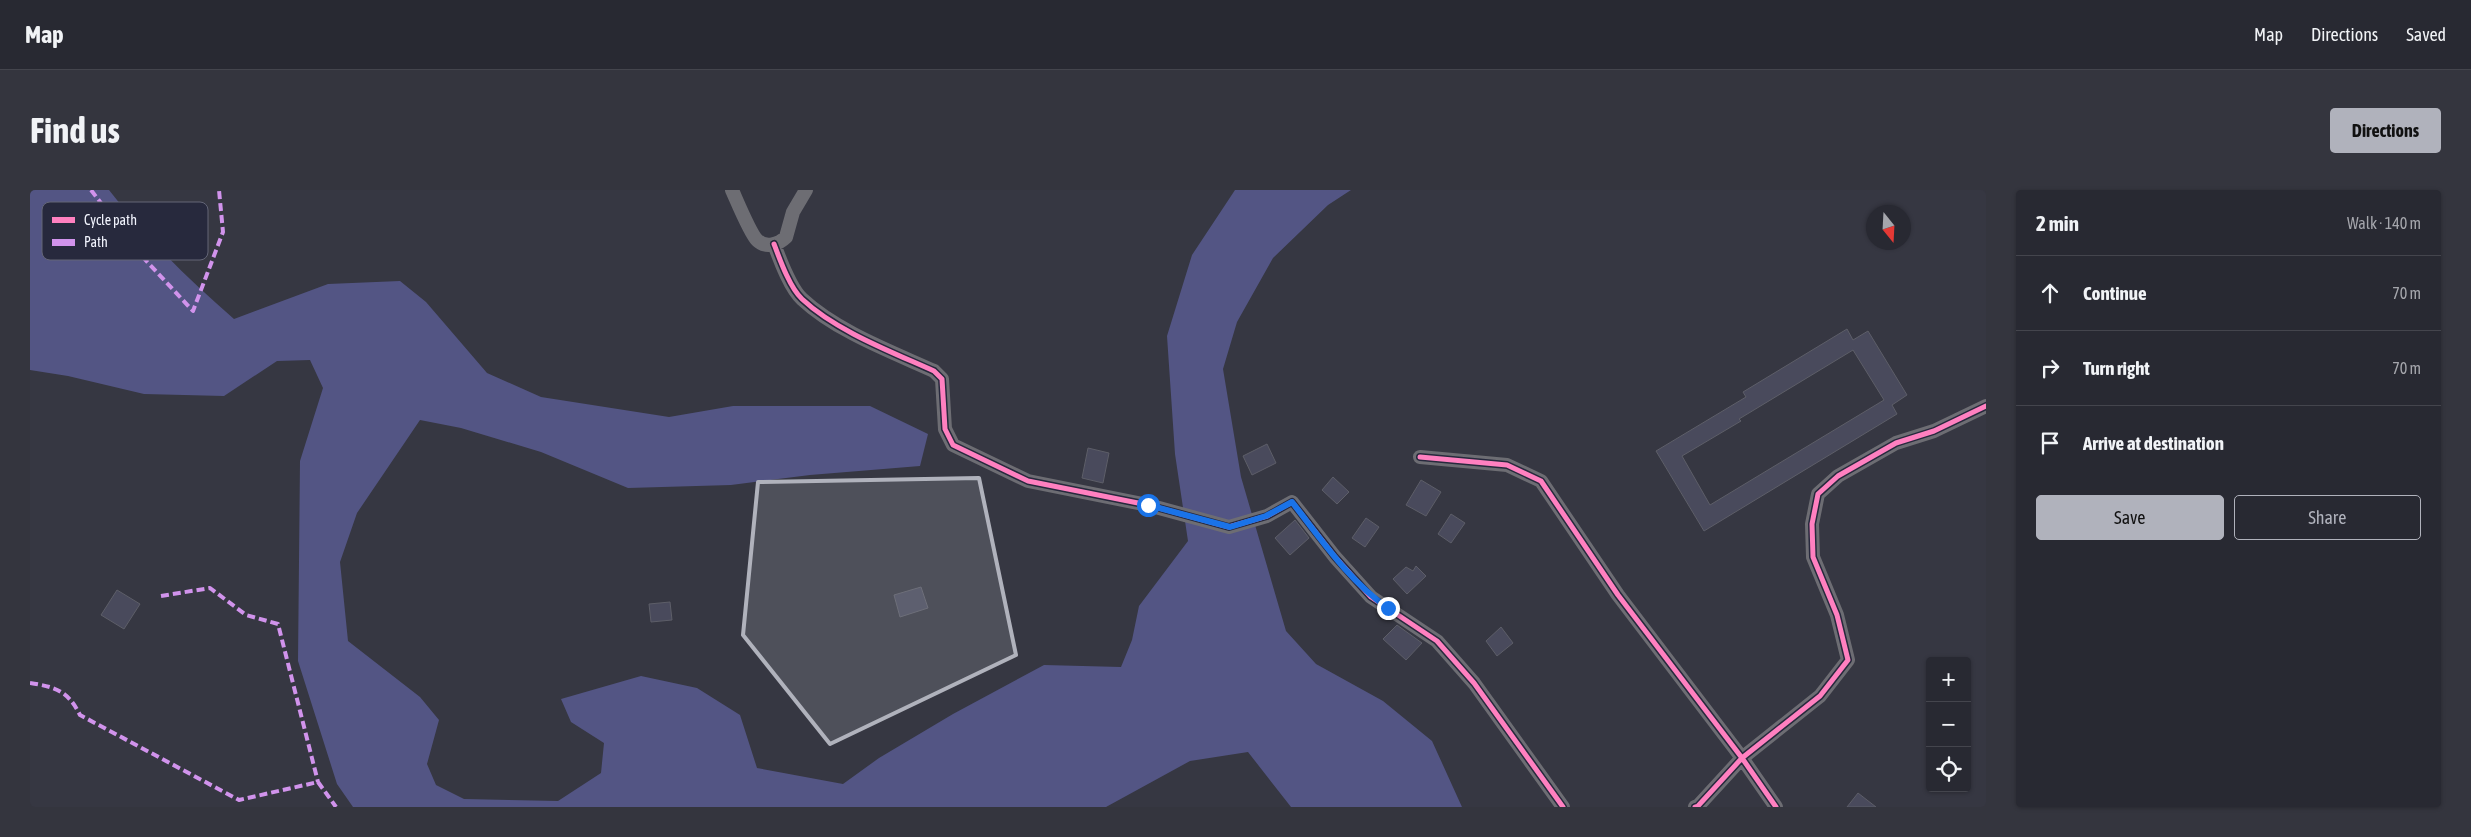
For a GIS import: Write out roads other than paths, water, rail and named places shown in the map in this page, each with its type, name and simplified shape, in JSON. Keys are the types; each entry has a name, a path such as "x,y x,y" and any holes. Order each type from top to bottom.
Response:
{"street":[{"path":"732,190 758,240 768,245 774,244 786,237 793,212 806,190"},
{"path":"774,244 784,268 801,299 846,330 934,371 942,379 945,429 953,445 1028,481 1148,505 1230,527 1266,516 1292,502 1335,557 1372,597 1436,641 1474,683 1563,807"},
{"path":"1695,807 1742,758 1820,696 1848,660 1837,615 1813,557 1812,524 1818,494 1838,476 1896,443 1934,431 1986,406"},
{"path":"1420,457 1507,465 1541,481 1618,596 1742,758 1776,807"}]}
